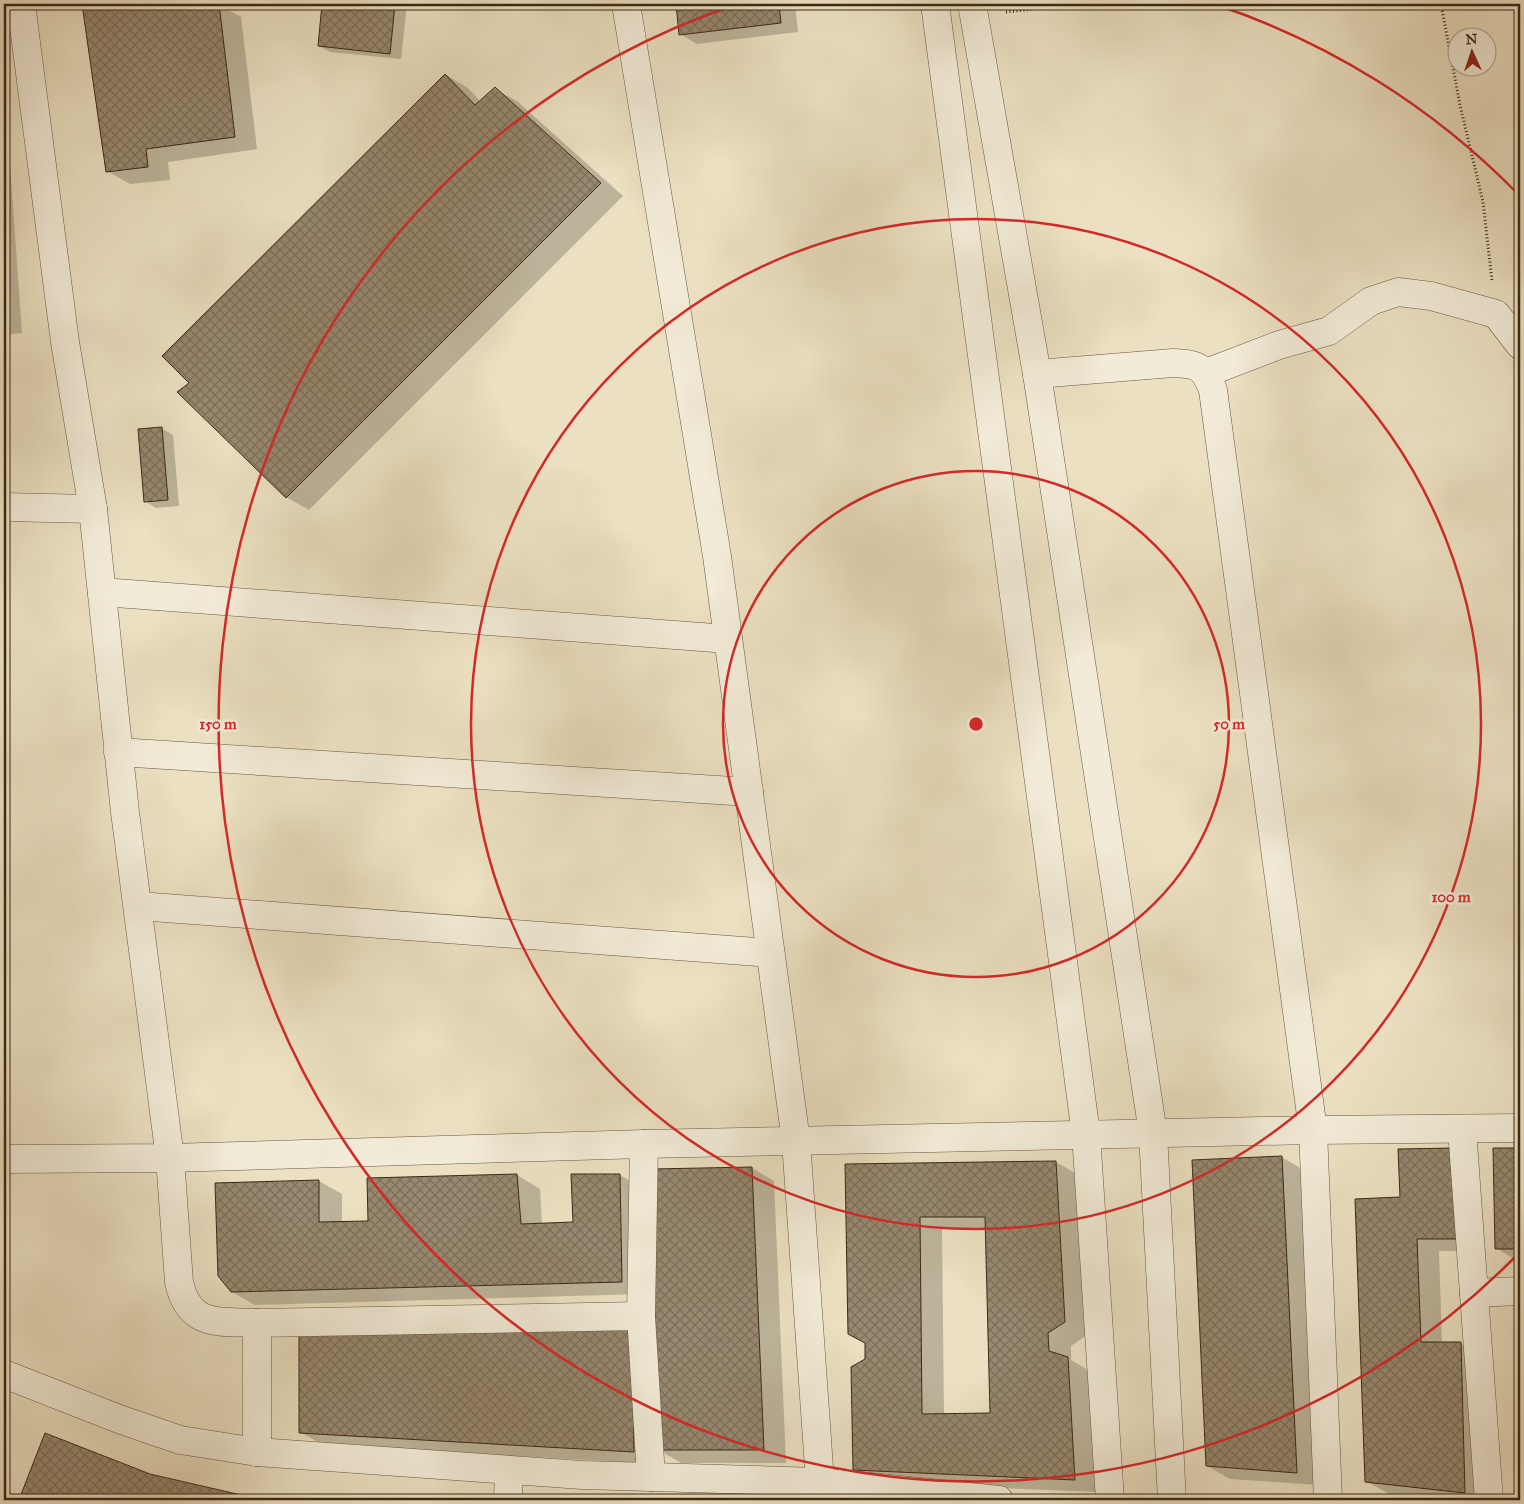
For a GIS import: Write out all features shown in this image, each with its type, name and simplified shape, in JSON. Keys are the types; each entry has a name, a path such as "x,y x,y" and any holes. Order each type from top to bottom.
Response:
{"street":[{"path":"21,4 65,342 93,508 118,752 170,1158 179,1282 182,1297 190,1309 200,1318 214,1321 257,1323 641,1316"},
{"path":"626,4 717,556 796,1141 820,1482"},
{"path":"935,4 1086,1134 1110,1500"},
{"path":"973,10 1037,374 1153,1133 1172,1500"},
{"path":"1206,373 1279,345 1329,331 1371,301 1398,292 1431,296 1496,314 1520,345"},
{"path":"1037,374 1191,363 1206,373 1213,390 1314,1130 1328,1500"},
{"path":"4,506 93,508"},
{"path":"102,592 728,638"},
{"path":"118,752 749,792"},
{"path":"138,906 770,953"},
{"path":"4,1159 170,1158 644,1144 1086,1134 1520,1128"},
{"path":"1462,1129 1489,1500"},
{"path":"644,1144 641,1316 651,1477"},
{"path":"1474,1293 1520,1291"},
{"path":"257,1323 257,1452"},
{"path":"4,1374 118,1419 180,1440 257,1452 509,1470 651,1477 820,1482 999,1500"},
{"path":"508,1500 509,1470"}],"path":[{"path":"973,10 1077,4"},
{"path":"1441,4 1460,105 1483,202 1496,314"}],"building":[{"path":"82,4 219,4 235,137 146,149 148,167 106,172"},
{"path":"322,4 395,4 390,54 318,46"},
{"path":"676,4 779,4 781,23 679,35"},
{"path":"445,74 475,105 495,87 601,183 286,498 177,392 189,383 162,356"},
{"path":"162,427 168,500 144,502 138,429"},
{"path":"1455,1148 1458,1239 1417,1239 1421,1342 1461,1342 1465,1493 1365,1482 1355,1199 1400,1197 1398,1149"},
{"path":"1493,1148 1520,1148 1520,1249 1495,1249"},
{"path":"1282,1156 1297,1473 1206,1466 1192,1160"},
{"path":"1056,1161 1065,1322 1048,1333 1049,1351 1068,1357 1075,1480 853,1470 851,1367 865,1359 865,1343 848,1334 845,1164","holes":["920,1217 985,1217 990,1413 922,1414"]},
{"path":"752,1167 764,1450 657,1450 652,1169"},
{"path":"517,1174 521,1224 573,1222 571,1174 620,1174 622,1282 231,1292 218,1276 215,1183 319,1180 319,1222 368,1221 367,1178"},
{"path":"632,1329 634,1452 299,1433 299,1335"},
{"path":"45,1433 150,1474 263,1500 29,1500 20,1497"}]}
